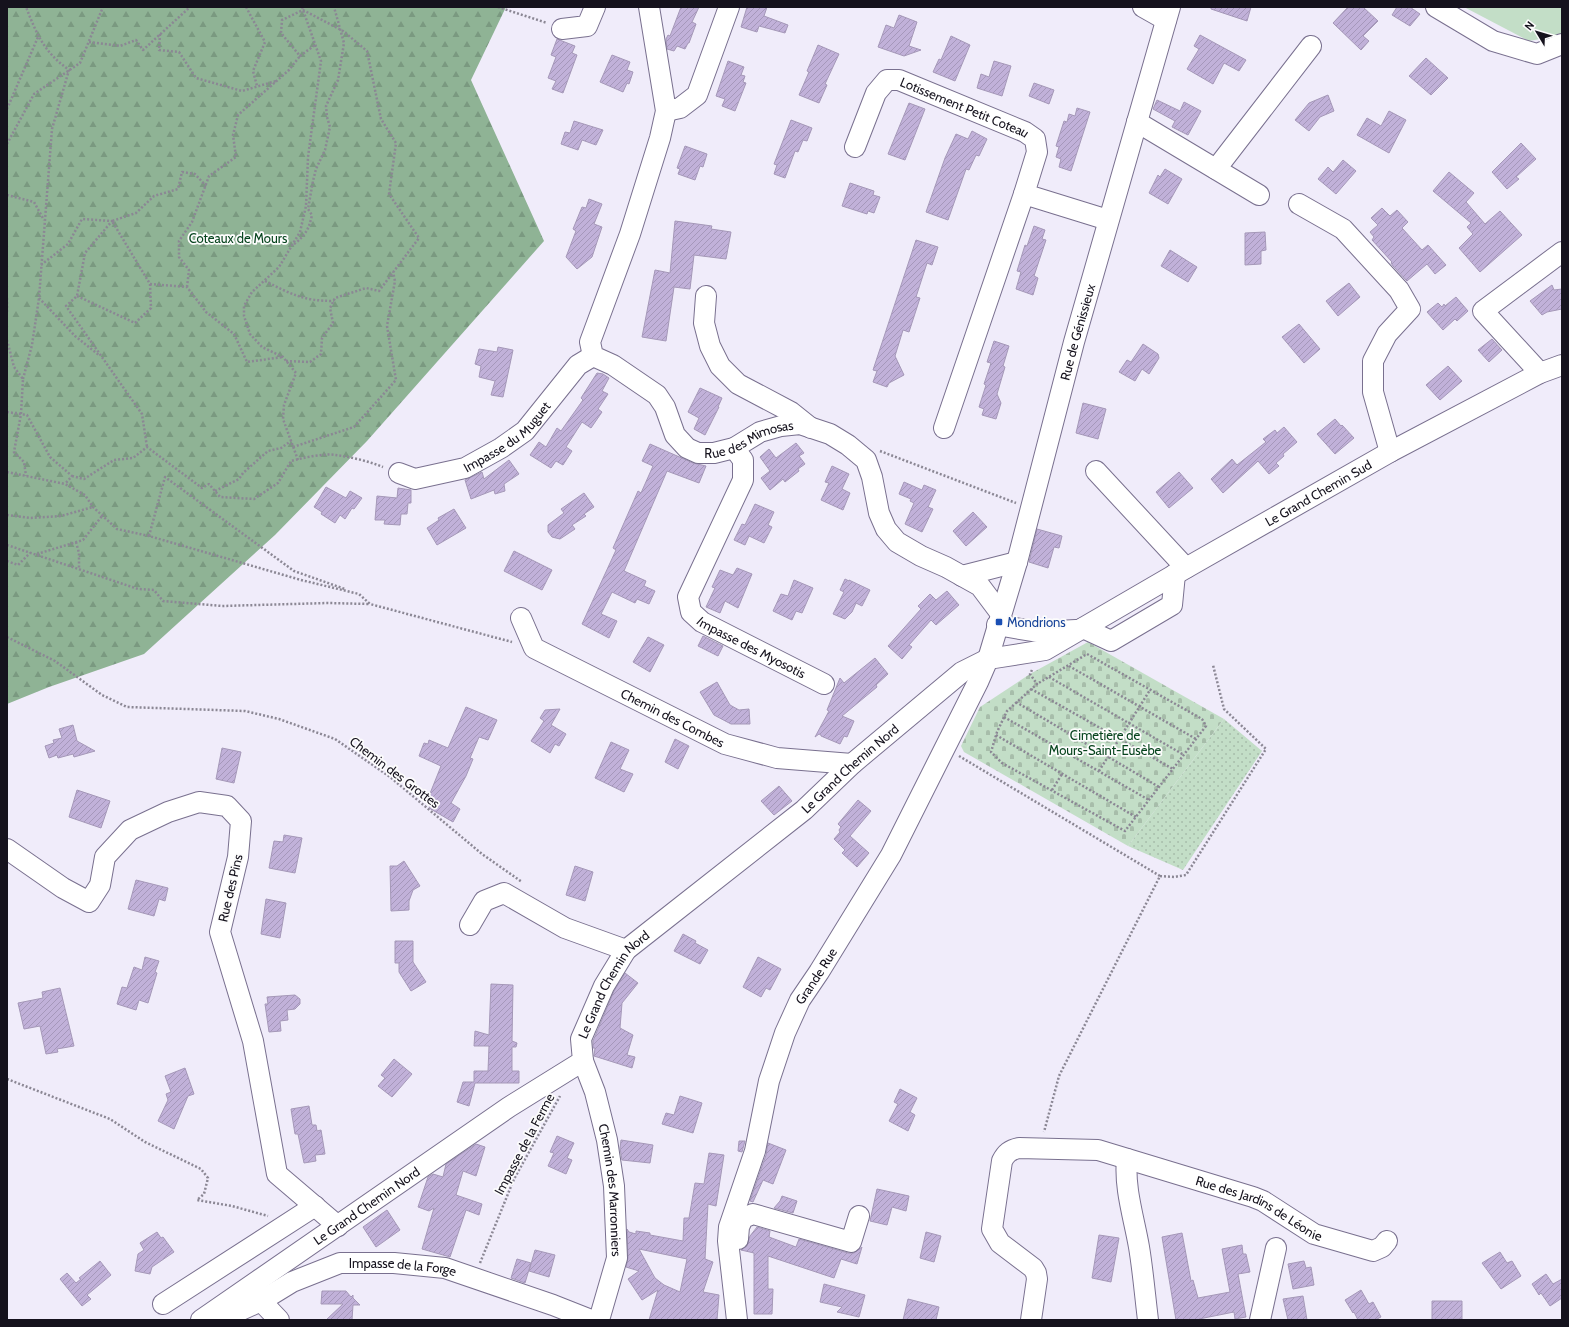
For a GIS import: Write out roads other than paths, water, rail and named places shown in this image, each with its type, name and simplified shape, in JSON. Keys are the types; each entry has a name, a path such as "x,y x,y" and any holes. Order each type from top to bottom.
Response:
{"street":[{"path":"562,29 587,26 595,7"},
{"path":"593,356 590,342 630,234 660,138 666,111 649,7"},
{"path":"666,111 680,108 697,95 729,7"},
{"path":"1143,7 1168,13"},
{"path":"1436,7 1493,41 1537,54 1562,44"},
{"name":"Rue de Génissieux","path":"988,659 1017,562 1074,342 1168,13"},
{"path":"1216,169 1311,46"},
{"name":"Lotissement Petit Coteau","path":"855,147 876,93 887,80 899,80 1025,132 1035,139 1037,152 1024,194 944,428"},
{"path":"1137,122 1259,195"},
{"path":"1024,194 1108,220"},
{"path":"1299,204 1343,229 1400,290 1410,309 1387,334 1373,362 1374,392 1390,452"},
{"path":"1540,373 1483,311 1562,252"},
{"path":"706,296 704,323 710,346 720,366 738,384 791,412 811,428"},
{"name":"Rue des Mimosas","path":"593,356 612,365 657,395 665,407 675,435 686,448 698,453 714,453 734,448 760,432 781,426 800,424 830,434 848,445 866,460 872,477 879,513 886,529 897,542 921,556 946,566 980,586 999,620"},
{"name":"Impasse du Muguet","path":"399,473 415,479 465,468 501,448 525,431 578,365 593,356"},
{"name":"Le Grand Chemin Sud","path":"1082,629 1180,571 1390,452 1540,373 1562,365"},
{"name":"Impasse des Myosotis","path":"734,448 743,460 744,480 688,598 691,612 702,622 824,684"},
{"path":"1096,471 1180,571"},
{"path":"962,576 1017,562"},
{"name":"Chemin des Combes","path":"521,618 534,648 725,744 777,758 852,764"},
{"path":"999,620 1038,632 1082,629"},
{"name":"Le Grand Chemin Nord","path":"201,1320 509,1107 584,1061 581,1039 604,986 626,950 804,810 852,764 962,672 988,659 1045,650 1082,629"},
{"name":"Grande Rue","path":"737,1320 728,1241 729,1227 755,1151 770,1081 785,1033 800,1000 891,856 988,659"},
{"name":"Rue des Pins","path":"7,849 63,888 90,902 100,885 105,857 130,830 168,812 199,802 226,806 241,821 238,857 220,932 253,1041 277,1174 338,1226"},
{"path":"470,925 484,901 504,893 565,928 626,950"},
{"name":"Chemin des Marronniers","path":"584,1061 595,1092 608,1140 614,1186 617,1258 599,1320"},
{"name":"Rue des Jardins de Léonie","path":"1031,1320 1037,1279 1036,1273 1033,1268 1000,1243 992,1229 1002,1161 1006,1154 1012,1149 1098,1150 1253,1196 1264,1201 1314,1234 1373,1251 1382,1247 1387,1240"},
{"path":"1127,1158 1126,1170 1139,1248 1148,1320"},
{"path":"163,1304 315,1206"},
{"path":"730,1256 735,1254 739,1227 743,1218 749,1214 851,1242 859,1216"},
{"path":"1260,1320 1276,1248"},
{"name":"Impasse de la Forge","path":"219,1320 261,1301 292,1282 340,1263 394,1263 445,1268 553,1305 591,1320"},
{"path":"261,1301 279,1320"}],"place":[{"name":"Mondrions","path":"999,622"}],"park label":[{"name":"Coteaux de Mours","path":"238,238"},
{"name":"Cimetière de Mours-Saint-Eusèbe","path":"1105,742"}]}
